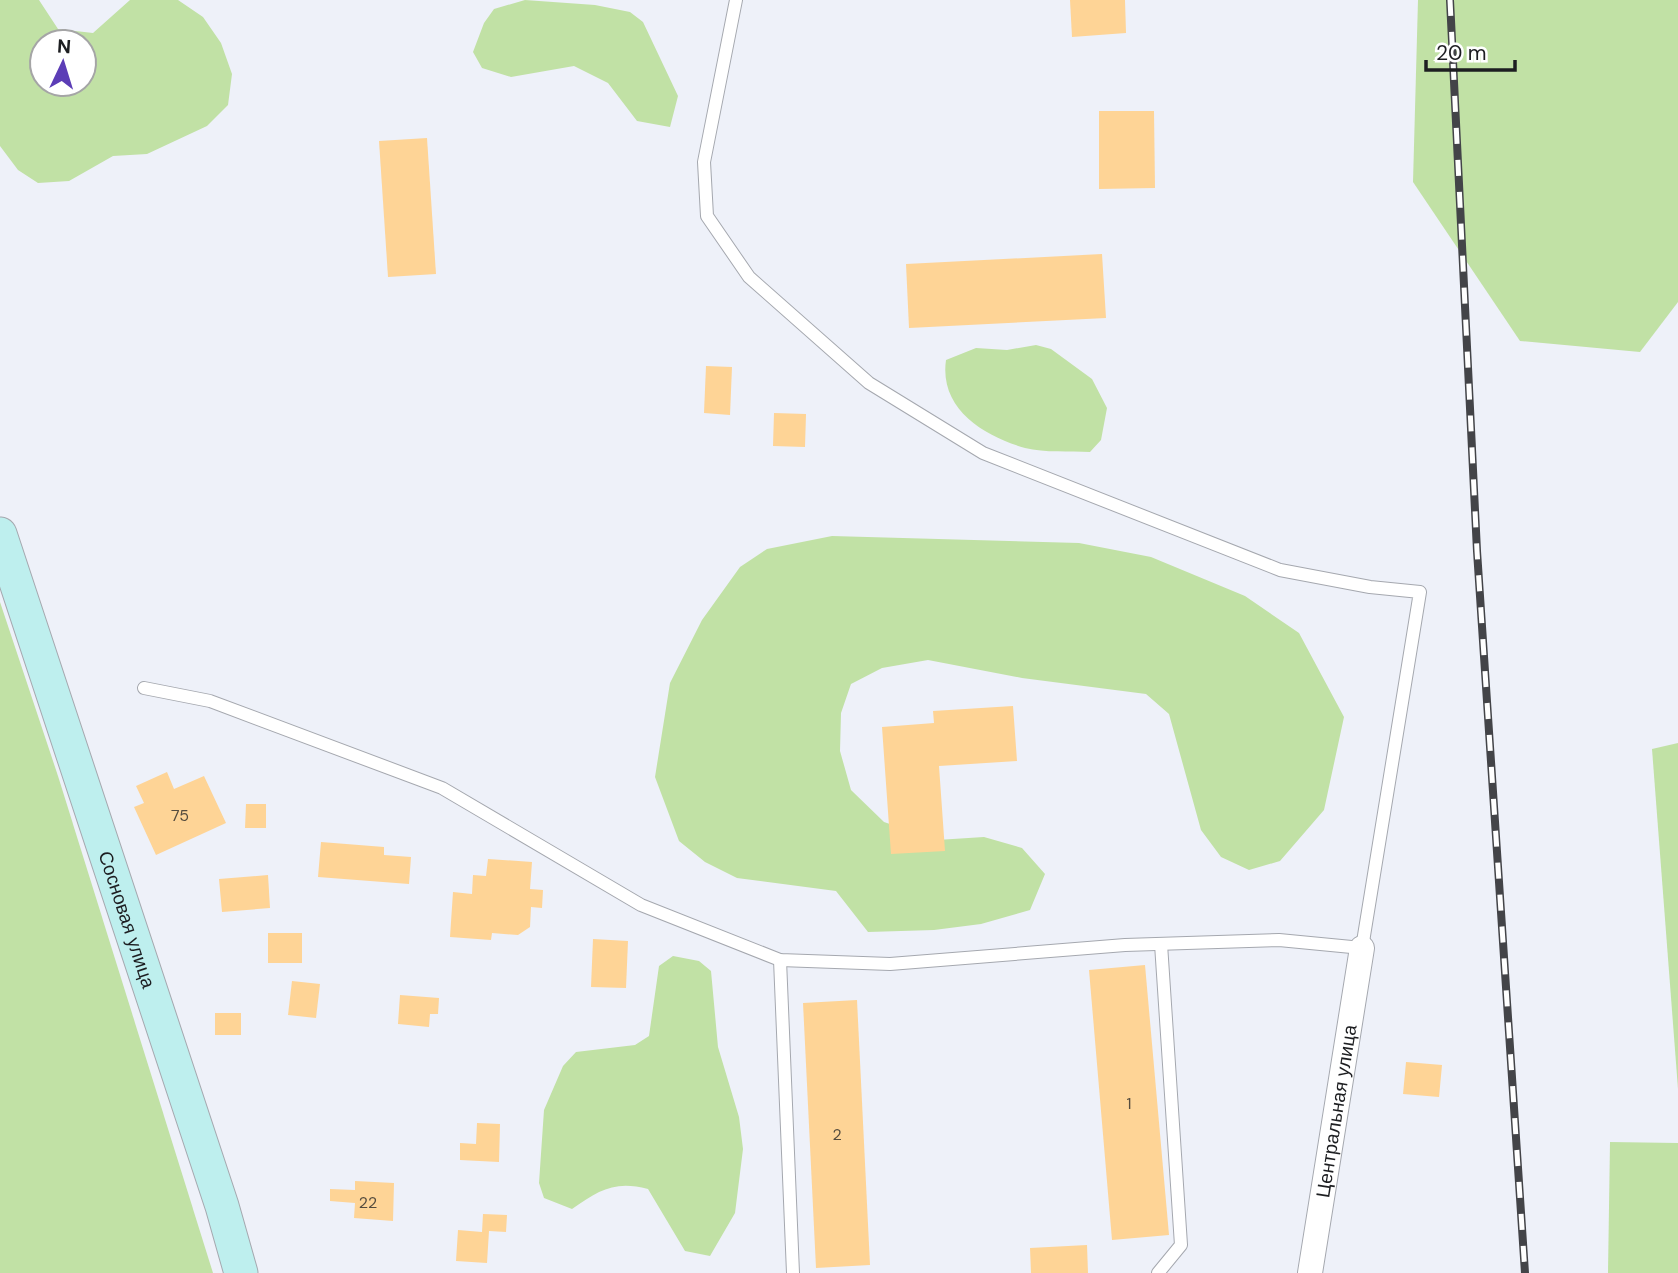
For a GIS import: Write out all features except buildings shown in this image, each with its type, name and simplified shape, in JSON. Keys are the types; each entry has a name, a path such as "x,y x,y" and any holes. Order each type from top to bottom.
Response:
{"street":[{"name":"Сосновая улица","path":"0,534 222,1206 241,1273"},
{"name":"Центральная улица","path":"1310,1273 1362,948"}],"lane":[{"path":"144,688 210,701 442,788 641,905 780,960 890,964 1161,944 1279,940 1362,948 1420,592 1370,587 1280,570 983,453 869,383 749,277 708,216 704,162 736,0"},
{"path":"1158,1273 1181,1245 1161,944"},
{"path":"780,960 793,1273"}],"green space":[{"path":"0,0 39,0 57,28 28,28 28,98 98,98 98,29 130,0 178,0 203,17 221,43 232,74 228,105 207,126 147,154 113,156 69,181 38,183 18,170 0,146"},
{"path":"525,0 595,5 630,12 643,22 678,96 670,127 637,121 608,83 574,66 511,77 482,68 473,52 484,23 494,9"},
{"path":"1418,0 1678,0 1678,302 1640,352 1520,341 1413,182"},
{"path":"1036,345 1051,349 1092,379 1107,408 1101,440 1090,452 1041,451 1010,443 980,428 968,418 950,393 946,360 976,348 1007,350"},
{"path":"832,536 1079,543 1151,557 1245,596 1299,633 1344,717 1324,810 1280,861 1249,870 1221,857 1201,830 1169,714 1146,694 1022,678 928,660 882,668 851,684 841,713 840,751 851,790 884,822 937,840 984,837 1022,848 1045,874 1030,910 981,924 934,930 868,932 836,891 737,878 705,862 679,841 655,777 670,683 702,620 740,567 767,549"},
{"path":"0,602 58,776 213,1273 0,1273"},
{"path":"1678,743 1678,1089 1652,749"},
{"path":"673,956 699,961 711,971 718,1047 739,1117 743,1149 735,1213 710,1256 685,1251 648,1189 617,1186 599,1192 572,1209 544,1198 539,1183 544,1110 563,1066 576,1052 635,1045 649,1036 659,966"},
{"path":"1610,1142 1678,1143 1678,1273 1608,1273"}],"railway":[{"path":"1450,0 1477,551 1525,1273"}]}
